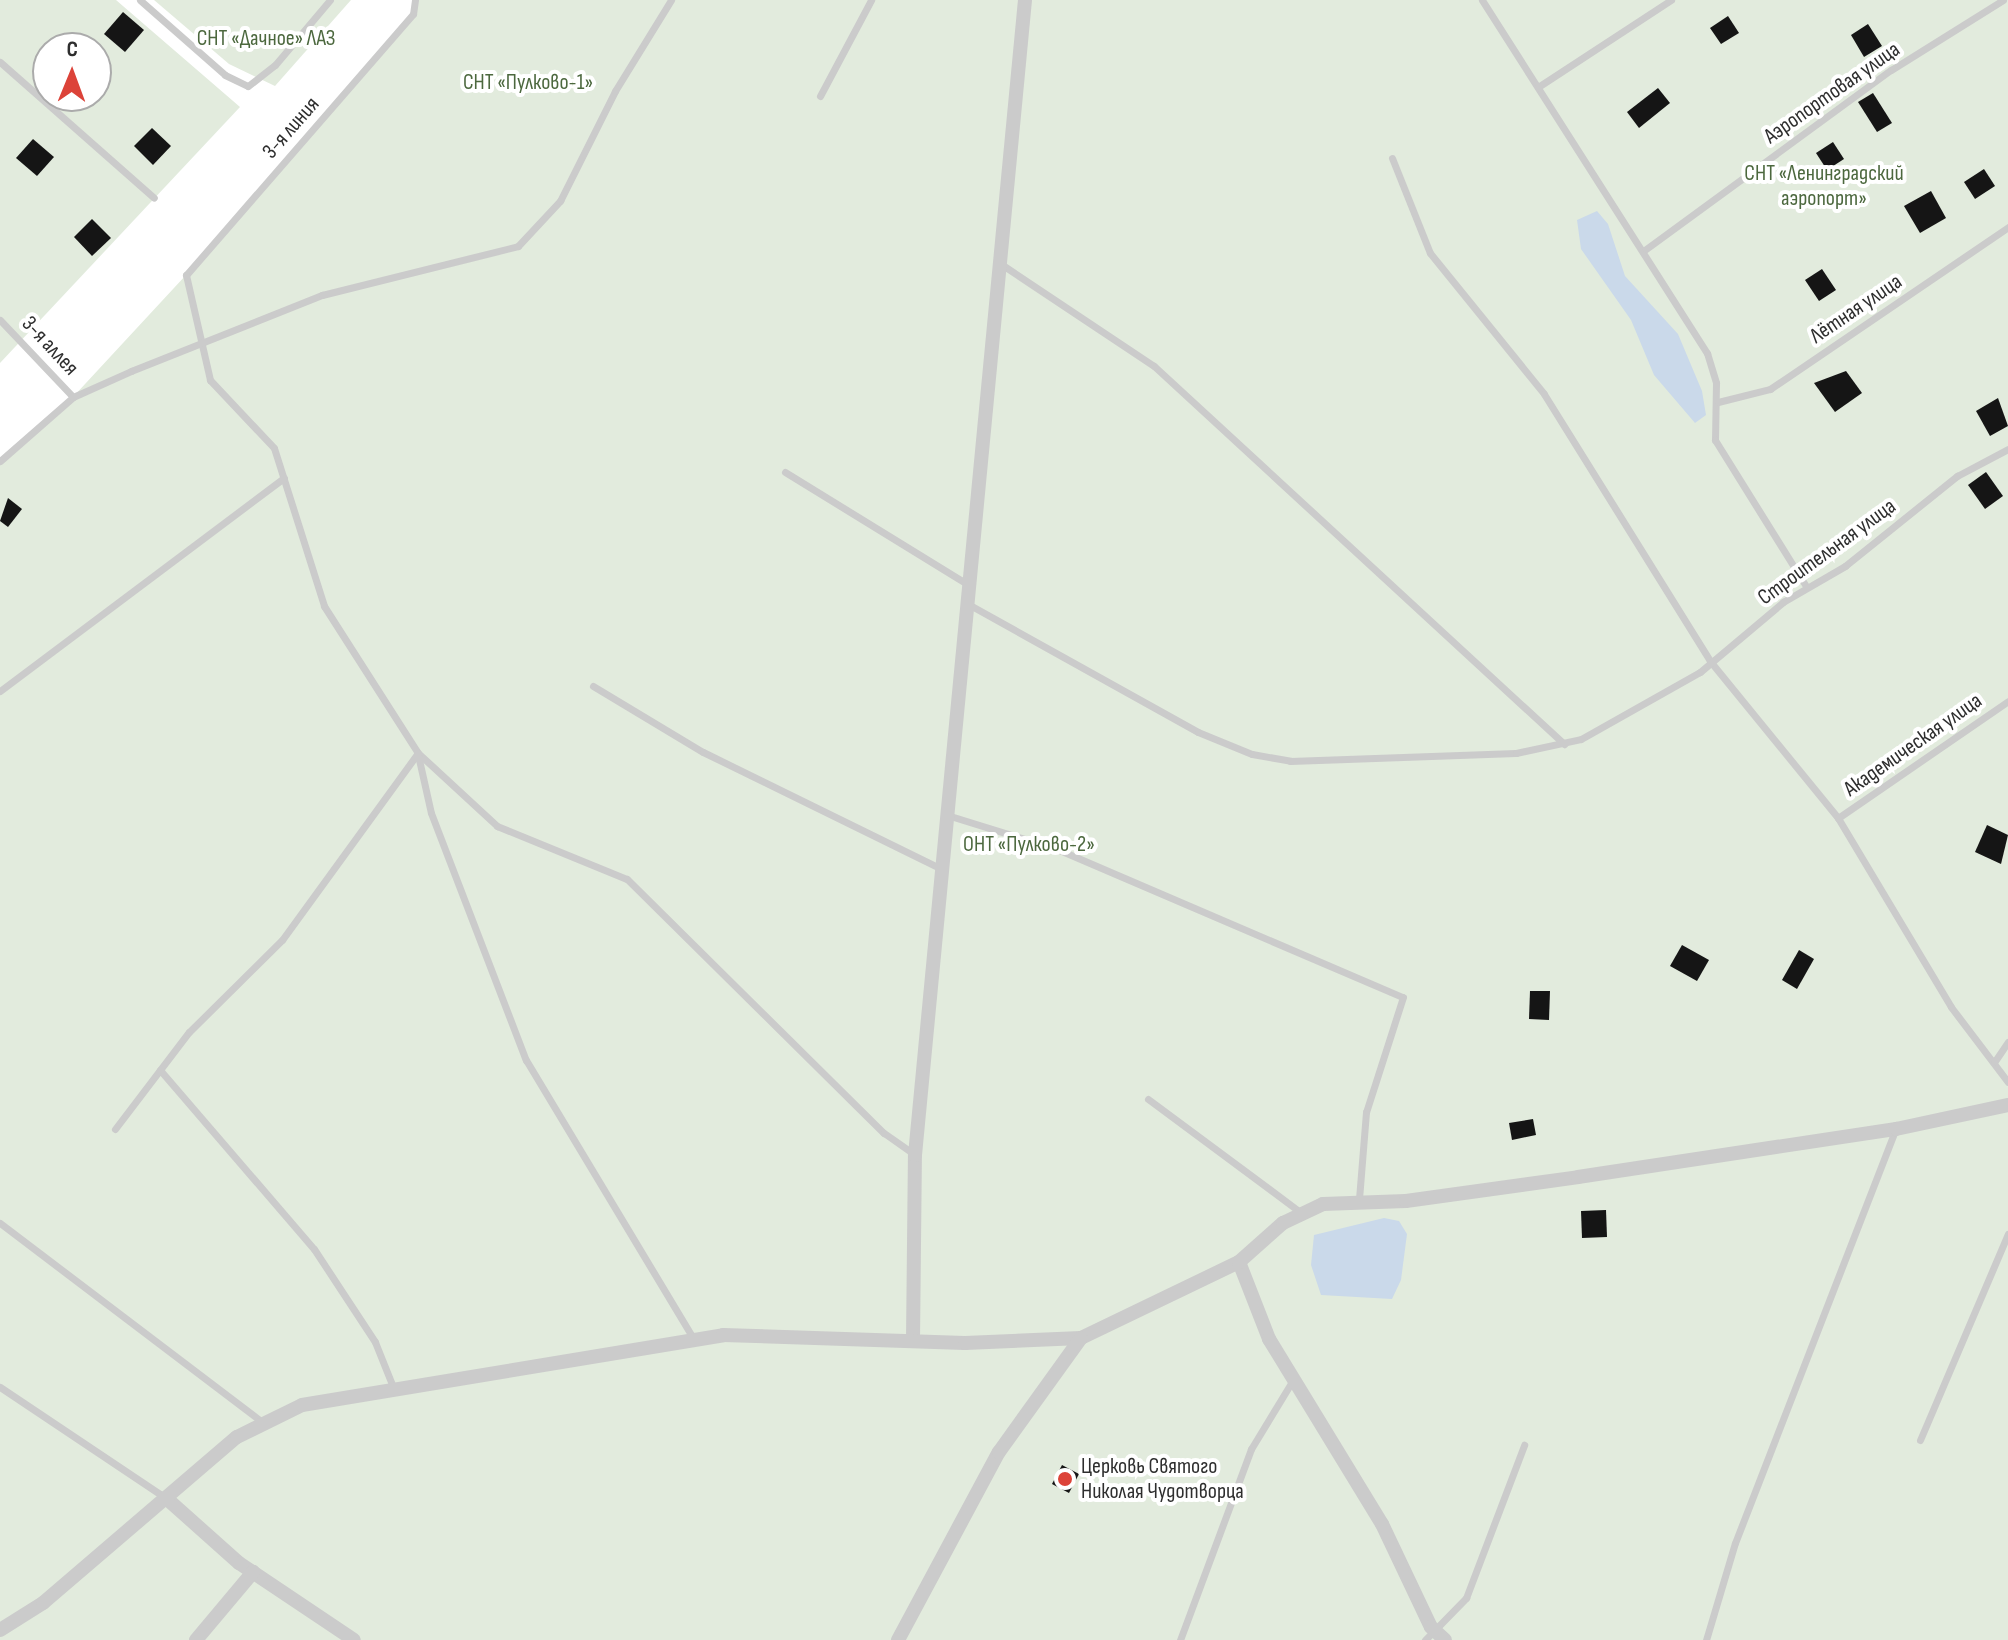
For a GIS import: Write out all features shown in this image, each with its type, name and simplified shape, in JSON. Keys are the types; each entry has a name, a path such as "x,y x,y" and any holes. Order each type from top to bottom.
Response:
{"street":[{"path":"913,1340 915,1155 947,815 964,582 1025,0"},
{"path":"2,1625 43,1603 166,1498 262,1422 302,1405 393,1387 516,1374 693,1338 1081,1338 1239,1262 1300,1212 1359,1199 1406,1201 1896,1129 2008,1105"},
{"path":"1239,1262 1293,1380 1382,1524 1435,1637"},
{"path":"898,1640 999,1452 1081,1338"},
{"path":"166,1498 253,1572 354,1640"},
{"path":"196,1640 253,1572"}],"lane":[{"path":"140,0 225,75 248,86 275,65 330,0"},
{"name":"3-я линия","path":"199,345 186,275 413,14 415,0"},
{"path":"0,461 73,397 322,295 518,246 560,201 615,91 671,0"},
{"path":"820,96 871,0"},
{"path":"1482,0 1646,249 1707,353 1718,402 1715,440 1806,586"},
{"path":"1538,87 1671,0"},
{"name":"Аэропортовая улица","path":"1646,249 1891,70 2003,0"},
{"path":"0,62 154,198"},
{"path":"1392,158 1430,253 1544,394 1710,661 1838,818 1951,1007 2008,1082"},
{"name":"Лётная улица","path":"1718,402 1770,389 2008,227"},
{"path":"998,262 1154,366 1564,744"},
{"name":"3-я аллея","path":"0,320 73,397"},
{"path":"199,345 210,380 274,448 324,606 418,753 497,826 627,879 884,1133 915,1155"},
{"name":"Строительная улица","path":"1564,744 1700,672 1806,586 1845,566 1957,476 2008,449"},
{"path":"785,472 964,582"},
{"path":"0,691 284,478"},
{"path":"963,601 1198,732 1252,754 1290,761 1454,756 1564,744"},
{"path":"593,686 703,752 942,869"},
{"name":"Академическая улица","path":"1838,818 2008,701"},
{"path":"115,1129 189,1032 282,940 418,753"},
{"path":"418,753 431,813 526,1060 693,1338"},
{"path":"947,815 1057,849 1403,997 1366,1112 1359,1199"},
{"path":"1995,1061 2008,1042"},
{"path":"160,1070 314,1249 375,1342 393,1387"},
{"path":"1148,1099 1300,1212"},
{"path":"1706,1640 1735,1543 1896,1129"},
{"path":"0,1223 262,1422"},
{"path":"1920,1440 2008,1234"},
{"path":"1180,1640 1251,1449 1293,1380"},
{"path":"0,1387 166,1498"},
{"path":"1435,1637 1466,1598 1524,1445"}],"green space":[{"path":"0,0 116,0 240,107 0,363"},
{"name":"СНТ «Дачное» ЛАЗ","path":"154,0 351,0 275,86 229,64"},
{"name":"ОНТ «Пулково-2»","path":"415,0 2008,0 2008,1640 0,1640 0,461 73,397 186,275 413,15"}],"water":[{"path":"1597,211 1608,224 1625,276 1678,334 1702,391 1706,415 1695,423 1654,375 1631,320 1581,249 1577,220"},
{"path":"1384,1218 1399,1221 1407,1234 1401,1280 1392,1299 1321,1295 1311,1265 1314,1235"}],"building":[{"path":"123,12 144,30 125,52 112,41 112,32 106,32"},
{"path":"1728,16 1739,33 1721,44 1710,28"},
{"path":"1868,24 1882,46 1864,57 1851,35"},
{"path":"1658,88 1670,103 1639,128 1627,112"},
{"path":"1873,93 1892,123 1877,132 1858,102"},
{"path":"152,128 171,146 153,165 134,146"},
{"path":"33,139 54,157 37,176 16,158"},
{"path":"1833,142 1844,159 1827,170 1816,153"},
{"path":"1984,169 1995,186 1975,199 1964,182"},
{"path":"1931,191 1946,218 1920,233 1904,206"},
{"path":"92,219 111,238 92,256 74,237"},
{"path":"1822,269 1836,290 1819,301 1805,280"},
{"path":"1846,371 1862,393 1835,412 1814,383"},
{"path":"1998,398 2008,426 1990,436 1976,411"},
{"path":"1986,472 2003,496 1985,509 1968,485"},
{"path":"8,498 22,509 8,527 0,521"},
{"path":"1987,825 2008,835 2001,864 1975,852"},
{"path":"1682,945 1709,960 1697,981 1670,966"},
{"path":"1799,950 1814,959 1797,989 1782,980"},
{"path":"1530,991 1550,991 1549,1020 1529,1019"},
{"path":"1533,1119 1536,1135 1512,1140 1509,1123"},
{"path":"1606,1210 1607,1237 1582,1238 1581,1211"},
{"name":"Церковь Святого Николая Чудотворца","path":"1062,1465 1079,1474 1069,1493 1052,1484"}],"place":[{"name":"Церковь Святого Николая Чудотворца","path":"1065,1479"}],"park label":[{"name":"СНТ «Пулково-1»","path":"528,83"},
{"name":"СНТ «Ленинградский аэропорт»","path":"1824,186"}]}
